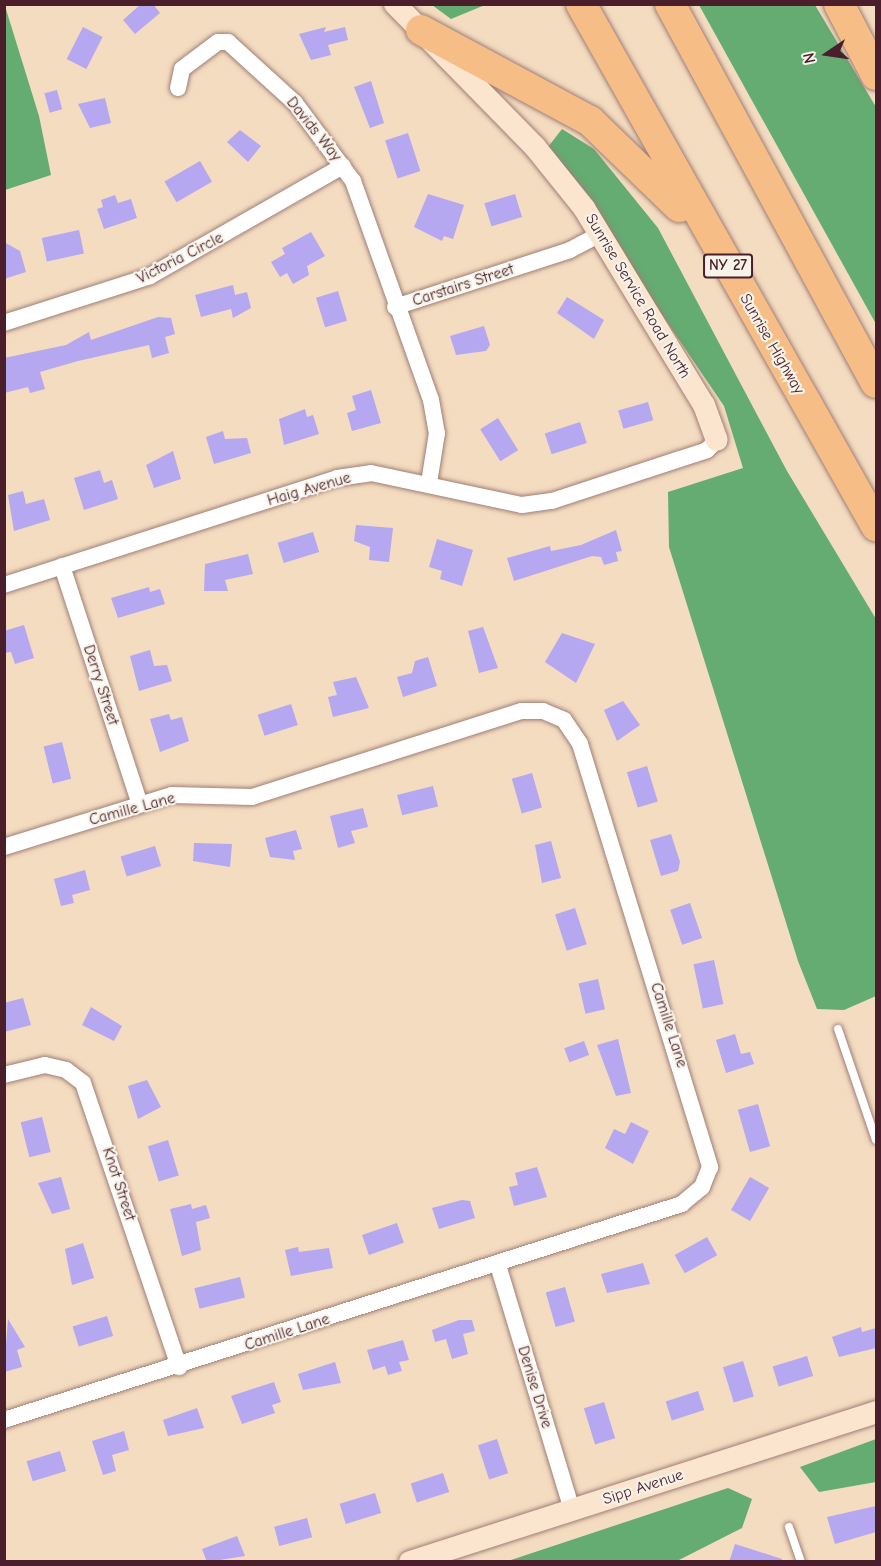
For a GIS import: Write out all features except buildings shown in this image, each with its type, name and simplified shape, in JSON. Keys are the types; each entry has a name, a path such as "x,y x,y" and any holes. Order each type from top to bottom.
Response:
{"highway":[{"name":"Sunrise Highway","path":"580,4 876,526"},
{"path":"670,4 876,383"},
{"path":"839,4 876,75"},
{"path":"421,30 590,121 653,175 724,259"}],"street":[{"name":"Sunrise Service Road North","path":"395,4 535,147 602,233 704,405 717,440"},
{"name":"Davids Way","path":"178,88 182,69 218,42 228,42 295,103 343,166 364,202 394,307"},
{"name":"Victoria Circle","path":"4,322 150,276 343,166"},
{"name":"Carstairs Street","path":"429,483 437,433 430,400 394,307 570,250 602,233"},
{"name":"Haig Avenue","path":"4,585 337,478 371,473 429,483 493,502 552,501 707,450 717,440"},
{"name":"Derry Street","path":"62,566 140,804"},
{"name":"Camille Lane","path":"4,847 171,795 252,796 522,711 543,711 575,730 710,1167 702,1187 682,1204 178,1367 4,1420"},
{"name":"Knot Street","path":"4,1075 45,1065 66,1070 83,1083 178,1367"},
{"name":"Denise Drive","path":"498,1265 572,1510"},
{"name":"Sipp Avenue","path":"410,1562 876,1412"}],"lane":[{"path":"838,1029 876,1140"},
{"path":"789,1527 801,1562"}],"green space":[{"path":"432,5 485,5 451,19"},
{"path":"699,5 815,5 876,107 876,324"},
{"path":"5,6 39,116 51,175 5,190"},
{"path":"562,129 594,149 658,228 787,471 876,619 876,996 844,1010 817,1009 798,961 669,547 668,492 743,468 724,406 548,147"},
{"path":"876,1439 876,1482 819,1492 800,1467"},
{"path":"728,1488 752,1499 742,1528 677,1561 508,1561"}]}
